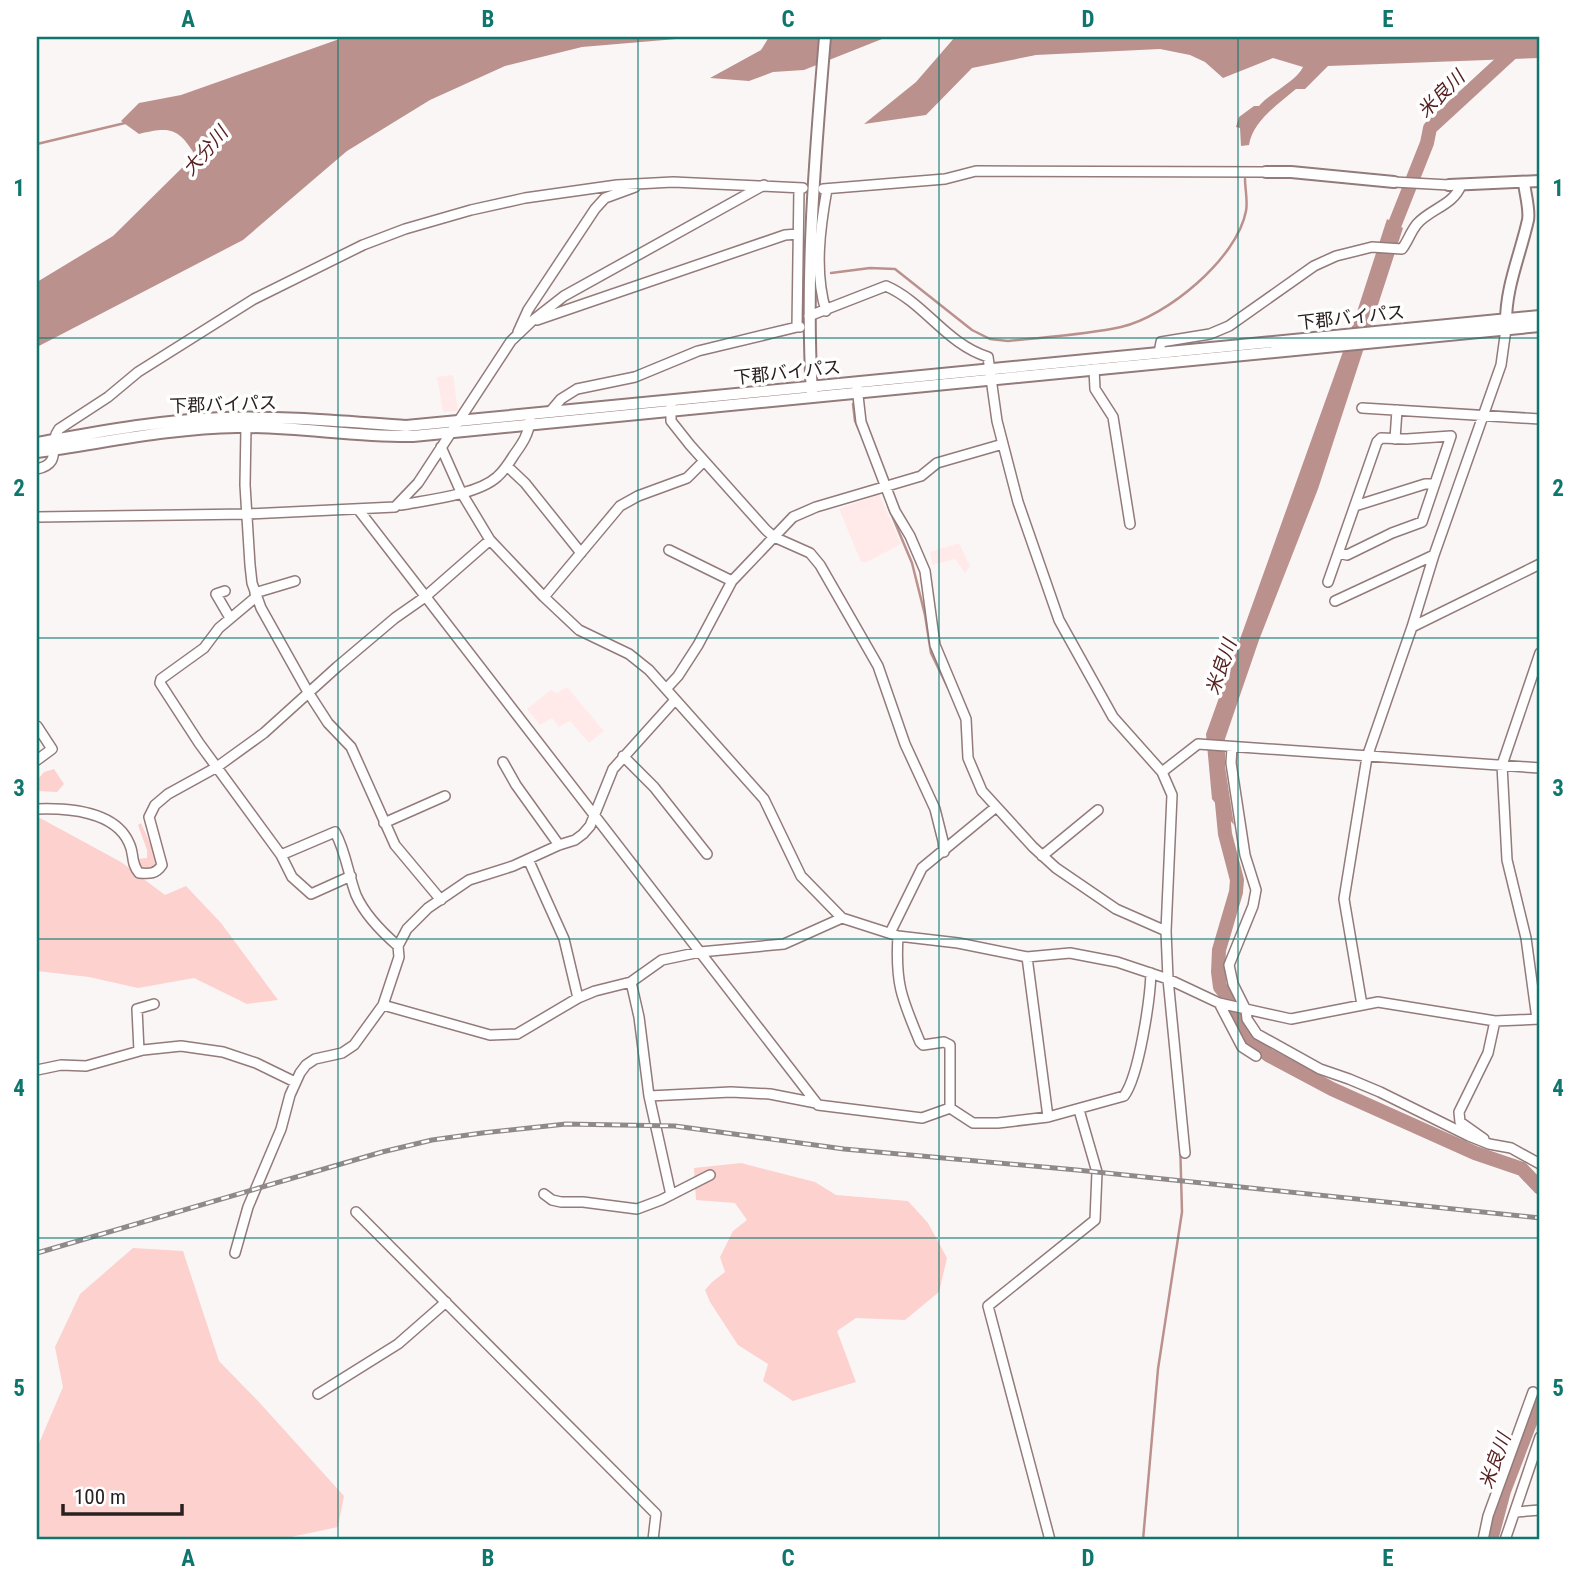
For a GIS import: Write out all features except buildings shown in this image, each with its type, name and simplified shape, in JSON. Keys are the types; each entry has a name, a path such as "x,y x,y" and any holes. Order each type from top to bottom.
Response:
{"street":[{"path":"812,392 809,267 825,37"},
{"path":"826,311 820,276 825,189 945,179 976,172 1291,172 1455,185 1540,181"},
{"path":"1363,1006 1344,899 1367,757 1503,359 1512,272 1528,216 1524,182"},
{"path":"37,469 49,465 56,433 67,423 108,397 138,372 188,338 254,299 363,245 405,229 525,198 642,183 801,188 797,327"},
{"path":"516,337 528,310 595,209 615,192 632,189 642,183"},
{"path":"399,505 418,484 493,366 532,321 573,291 764,185"},
{"path":"1158,353 1161,342 1210,334 1229,326 1325,260 1364,248 1402,249 1416,224 1458,193 1455,185"},
{"path":"532,321 785,235 798,234"},
{"path":"550,412 561,399 577,389 635,377 698,351 797,327 826,311 886,286 898,291 971,352 988,357 1003,444 1018,502 1059,620 1113,717 1162,772 1172,795 1166,931 1168,979 1185,1153"},
{"name":"下郡バイパス","path":"990,374 1158,353 1340,340 1506,324 1540,316"},
{"name":"下郡バイパス","path":"1506,324 1540,326"},
{"path":"37,452 55,444 191,429 246,427 378,436 451,432 531,419 990,374 1094,369 1340,340"},
{"path":"1094,369 1095,389 1113,417 1130,524"},
{"path":"857,387 861,422 883,488 910,536 925,570 935,645 966,719 968,758 982,791 1042,856 1089,892 1116,909 1166,931"},
{"path":"671,405 671,421 774,537 810,553 820,565 871,652 905,744 935,809 944,852"},
{"name":"下郡バイパス","path":"37,443 55,444 206,419 258,418 406,426 531,419 550,412 671,405"},
{"path":"1362,408 1540,419"},
{"path":"1395,439 1397,410"},
{"path":"37,517 390,508 488,484 507,466 526,438 531,419"},
{"path":"246,427 245,485 250,565 256,595 308,692 328,723 351,747 395,845 441,900"},
{"path":"1328,582 1338,553 1355,506 1377,442 1381,438 1451,436 1422,522 1347,555 1338,553"},
{"path":"666,689 678,677 698,645 732,581 793,517 921,476 937,463 1003,444"},
{"path":"441,447 461,492 490,540 579,630 629,654 649,670 764,799 801,876 842,918 894,935 958,943 1027,957 1070,953 1117,962 1168,979 1219,1003 1291,1019 1378,1002 1443,1015 1494,1021 1539,1019 1526,938 1507,860 1502,765 1540,653"},
{"path":"544,597 621,506 638,496 687,478 704,461"},
{"path":"507,466 525,483 581,553"},
{"path":"1355,506 1425,484 1435,484"},
{"path":"358,509 816,1103"},
{"path":"37,809 94,816 109,821 129,843 133,865 139,873 151,874 159,870 162,864 149,817 155,805 168,794 217,767 264,733 308,692 490,540"},
{"path":"669,550 732,581"},
{"path":"1335,601 1434,555"},
{"path":"1412,627 1540,564"},
{"path":"295,581 256,595 230,618 204,648 161,679 160,683 281,855 292,877 311,894 351,876"},
{"path":"225,591 212,596 230,618"},
{"path":"398,946 417,917 469,880 513,866 575,840 583,834 594,815 606,783 624,756 675,700"},
{"path":"37,726 52,749 37,760"},
{"path":"1162,772 1198,744 1540,768"},
{"path":"1232,747 1231,763 1245,855 1256,890 1253,906 1229,965 1233,984 1246,1010 1247,1019 1257,1034 1312,1065 1380,1092 1448,1127 1489,1144 1511,1148 1540,1164"},
{"path":"624,756 654,786 707,854"},
{"path":"503,762 559,845"},
{"path":"384,823 445,796"},
{"path":"950,1108 950,1045 944,1042 923,1045 920,1042 900,994 894,935 922,868 996,807"},
{"path":"1042,856 1098,810"},
{"path":"234,1253 242,1223 281,1129 295,1082 306,1065 315,1059 349,1050 383,1005 400,957 398,946 356,896 344,849 335,832 281,855"},
{"path":"528,859 564,939 578,998"},
{"path":"383,1005 490,1035 517,1034 578,998 631,982 662,960 700,952 784,944 842,918"},
{"path":"1027,957 1048,1117"},
{"path":"950,1108 973,1123 1048,1117 1124,1096 1130,1088 1150,1001 1152,973"},
{"path":"631,982 639,1017 649,1096 671,1195"},
{"path":"139,1051 137,1009 153,1003"},
{"path":"1219,1003 1242,1047 1256,1056"},
{"path":"1489,1144 1460,1122 1459,1112 1488,1052 1494,1021"},
{"path":"37,1070 61,1065 101,1064 139,1051 181,1046 223,1052 256,1063 295,1082"},
{"path":"649,1096 731,1091 769,1094 818,1105 916,1118 950,1108"},
{"path":"1050,1540 988,1306 1095,1220 1097,1172 1079,1110"},
{"path":"544,1194 561,1202 637,1209 710,1175"},
{"path":"356,1212 656,1514 653,1540"},
{"path":"318,1394 398,1344 446,1302"},
{"path":"1483,1540 1488,1516 1533,1392"},
{"path":"1505,1540 1540,1437"},
{"path":"1516,1512 1540,1510"}],"shaded area":[{"path":"453,375 458,411 443,412 437,377"},
{"path":"879,494 901,544 867,562 861,562 839,509"},
{"path":"959,543 970,566 965,573 955,559 932,565 930,552"},
{"path":"567,687 604,731 589,743 570,721 559,727 552,718 540,725 527,709 551,690 557,693"},
{"path":"54,769 64,784 57,792 37,791 37,780 44,772"},
{"path":"37,818 121,862 165,895 186,886 221,923 278,1000 247,1004 194,978 138,988 89,977 37,971"},
{"path":"141,823 158,861 154,869 144,870 137,859 147,858 147,850 138,825"},
{"path":"741,1163 815,1182 836,1195 908,1201 928,1223 947,1258 939,1292 905,1320 856,1318 837,1331 856,1382 793,1401 763,1381 768,1364 738,1345 710,1302 705,1290 725,1272 720,1257 733,1231 747,1220 735,1203 696,1200 694,1168"},
{"path":"133,1248 183,1251 219,1361 344,1496 338,1527 277,1540 37,1540 37,1448 63,1387 55,1347 80,1294"}],"water":[{"name":"大分川","path":"345,37 700,37 582,47 505,66 430,100 347,151 243,240 37,347 37,282 113,236 195,155 183,139 172,131 158,130 139,134 121,121 139,103 181,95"},
{"path":"769,37 905,37 882,39 804,70 773,72 749,81 710,78 761,50"},
{"path":"955,37 1540,37 1540,58 1328,66 1305,89 1296,89 1274,107 1255,128 1249,145 1241,146 1240,128 1236,127 1239,117 1254,106 1259,106 1295,77 1303,67 1273,58 1223,78 1205,62 1190,55 1160,49 1036,55 972,68 926,115 864,124 916,82"},
{"path":"1387,219 1403,228 1318,489 1259,640 1225,739 1225,766 1234,825 1212,799 1206,734 1355,318"}],"waterway":[{"name":"米良川","path":"1389,239 1427,143 1430,128 1529,37"},
{"path":"37,144 125,123"},
{"path":"831,273 870,268 895,269 972,330 990,339 1008,341 1121,327 1139,321 1178,299 1214,266 1240,229 1247,207 1245,179"},
{"path":"853,404 855,421 861,434"},
{"path":"888,506 912,563 931,653 948,688"},
{"name":"米良川","path":"1221,793 1225,834 1237,880 1219,950 1218,972 1220,987 1233,1003 1236,1020 1248,1040 1268,1055 1332,1089 1475,1153 1522,1169 1540,1188"},
{"path":"1174,1081 1178,1120"},
{"path":"1143,1540 1158,1369 1182,1212 1180,1140"},
{"name":"米良川","path":"1491,1540 1504,1491 1540,1397"}],"railway":[{"path":"37,1253 382,1152 432,1140 566,1124 675,1126 844,1149 1540,1218"}]}
